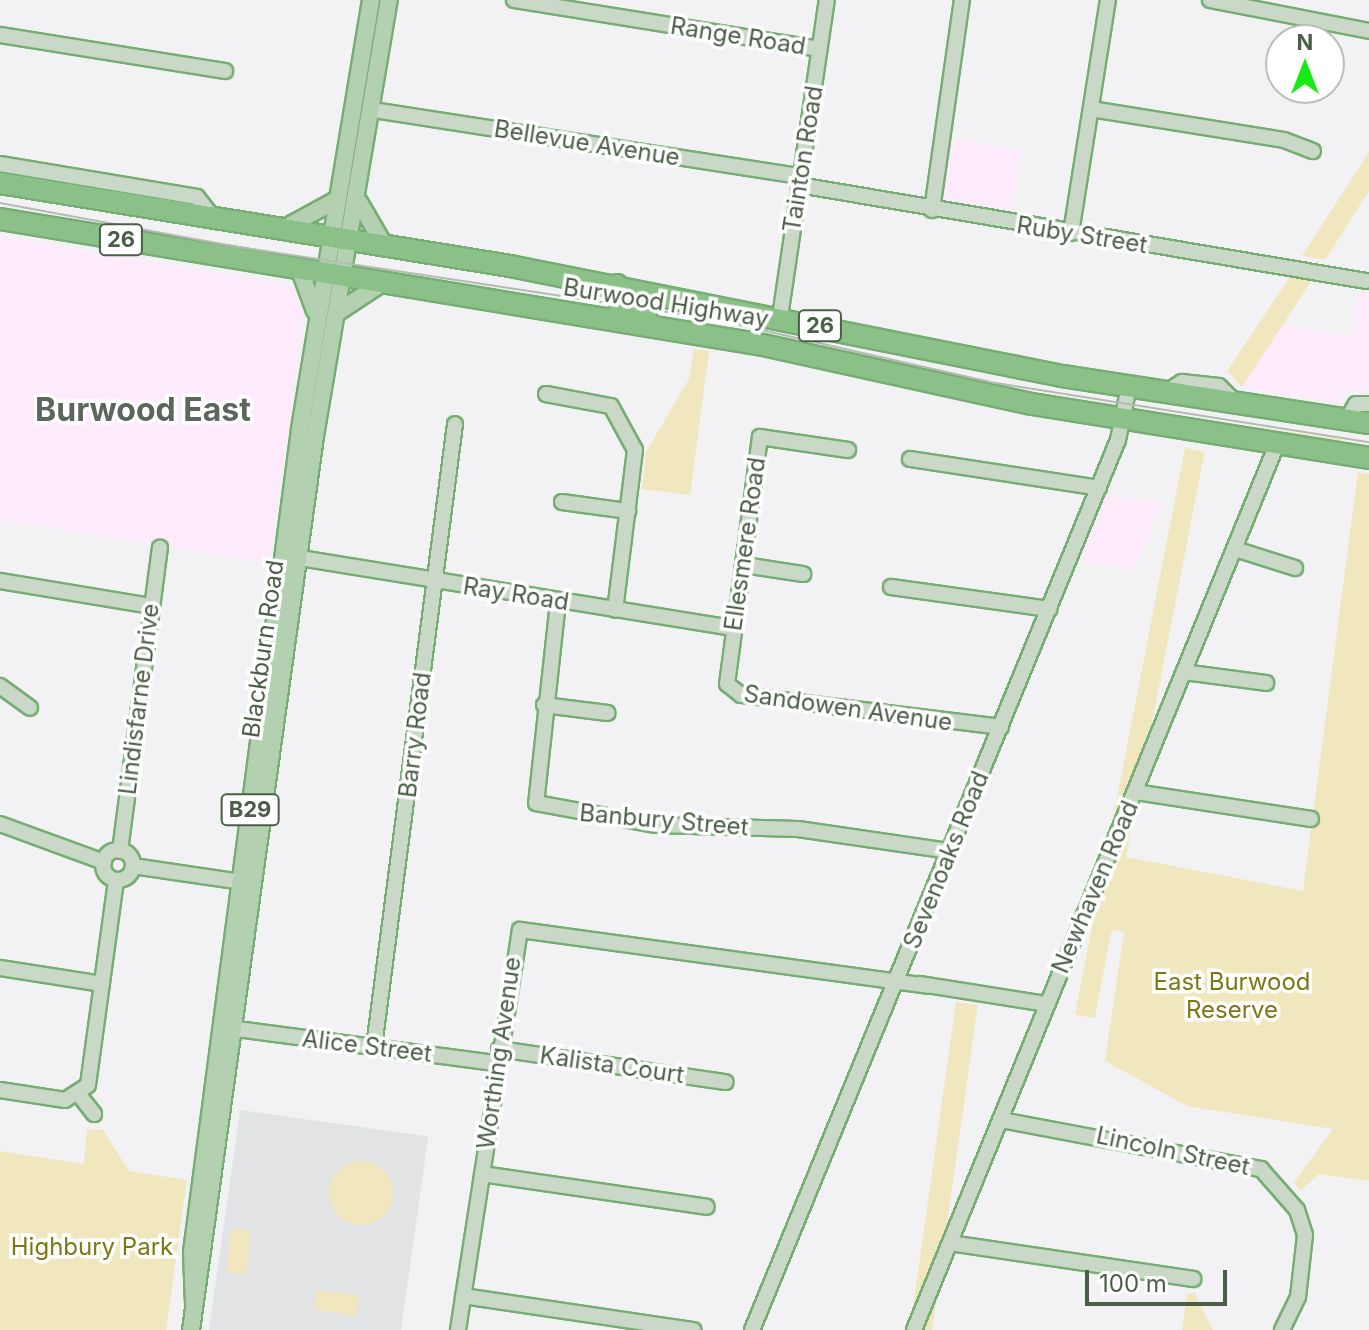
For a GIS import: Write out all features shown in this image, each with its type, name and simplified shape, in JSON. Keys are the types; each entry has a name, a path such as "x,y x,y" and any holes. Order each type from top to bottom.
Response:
{"highway":[{"name":"Burwood Highway","path":"0,183 617,285 1129,386 1369,423"},
{"name":"Burwood Highway","path":"0,219 301,273 690,333 1124,418 1368,458"},
{"path":"617,285 621,307 690,333"},
{"path":"1347,420 1347,441 1368,458"}],"main road":[{"name":"Blackburn Road","path":"342,238 338,199 371,0"},
{"name":"Blackburn Road","path":"192,1329 192,1252 229,1028 291,557 317,316 334,278 342,238 359,200 389,0"},
{"path":"285,228 338,199"},
{"path":"359,200 384,245"},
{"path":"301,273 317,316"},
{"name":"Blackburn Road","path":"291,557 338,312 334,278"},
{"path":"338,312 379,285"}],"street":[{"name":"Range Road","path":"514,0 819,49"},
{"name":"Tainton Road","path":"780,317 827,0"},
{"path":"932,210 962,0"},
{"path":"1071,233 1108,0"},
{"path":"1210,0 1369,31"},
{"path":"0,35 225,71"},
{"path":"1091,109 1284,140 1313,151"},
{"name":"Bellevue Avenue","path":"373,110 800,181"},
{"name":"Burwood Highway","path":"0,164 197,197 212,216"},
{"name":"Ruby Street","path":"800,181 932,210 1366,281"},
{"name":"Sevenoaks Road","path":"752,1330 1099,488 1124,418 1129,386"},
{"path":"546,394 611,406 635,450 615,610"},
{"path":"1347,420 1356,404 1369,404"},
{"name":"Barry Road","path":"374,1047 455,424"},
{"name":"Ellesmere Road","path":"731,691 733,628 760,437 848,450"},
{"name":"Newhaven Road","path":"914,1330 1277,444"},
{"path":"910,459 1099,488"},
{"path":"562,502 628,511"},
{"name":"Lindisfarne Drive","path":"120,851 160,548"},
{"path":"1235,549 1295,568"},
{"name":"Ray Road","path":"291,557 733,628"},
{"path":"744,565 803,574"},
{"path":"0,581 151,606"},
{"path":"891,587 1049,609"},
{"name":"Banbury Street","path":"558,602 533,788 536,803 548,810 656,825 798,829 948,851"},
{"path":"1184,672 1266,683"},
{"path":"0,686 30,708"},
{"name":"Sandowen Avenue","path":"731,691 999,732"},
{"path":"544,705 607,713"},
{"path":"1135,792 1311,819"},
{"path":"0,824 104,862 116,880 102,984 80,1096"},
{"path":"104,862 120,851 133,866 248,883"},
{"path":"116,880 133,866"},
{"name":"Worthing Avenue","path":"458,1330 498,1056 520,930 1046,1004"},
{"path":"0,968 102,984"},
{"name":"Alice Street","path":"229,1028 374,1047 498,1056"},
{"name":"Kalista Court","path":"498,1056 726,1082"},
{"path":"0,1090 80,1096 94,1114"},
{"name":"Lincoln Street","path":"1001,1120 1261,1169 1297,1210 1305,1235 1298,1297 1282,1330"},
{"path":"482,1174 707,1207"},
{"path":"950,1243 1193,1279"},
{"path":"463,1296 694,1330"}],"shaded area":[{"path":"947,138 1020,150 1010,211 937,199"},
{"path":"0,236 294,286 304,301 301,343 269,563 0,519"},
{"path":"1360,287 1369,289 1369,393 1343,389 1341,404 1242,387 1283,325 1351,336"},
{"path":"1101,494 1162,503 1135,569 1074,561"},
{"path":"240,1110 428,1136 401,1330 209,1330"}],"green space":[{"path":"1369,152 1369,191 1325,260 1302,256"},
{"path":"1290,277 1312,280 1242,387 1227,371"},
{"path":"694,349 709,351 690,495 642,489 646,452 689,379"},
{"path":"1233,424 1342,439 1341,443 1232,428"},
{"path":"1185,448 1205,452 1095,1018 1075,1014"},
{"name":"East Burwood Reserve","path":"1358,472 1369,474 1369,1181 1319,1174 1300,1191 1294,1182 1333,1129 1187,1106 1105,1061 1124,932 1092,927 1121,856 1303,891"},
{"path":"956,1002 978,1005 932,1330 910,1330"},
{"name":"Highbury Park","path":"87,1129 103,1130 129,1171 187,1180 166,1330 0,1330 0,1151 84,1164"},
{"path":"361,1161 384,1170 393,1193 384,1216 361,1225 338,1216 329,1193 338,1170"},
{"path":"231,1229 251,1231 246,1274 227,1272"},
{"path":"317,1290 359,1296 356,1316 314,1310"},
{"path":"1195,1292 1213,1330 1182,1330 1187,1294"}],"tram line":[{"path":"0,203 231,246 713,319 995,383 1369,442"}],"district":[{"name":"Burwood East","path":"143,410"}]}
